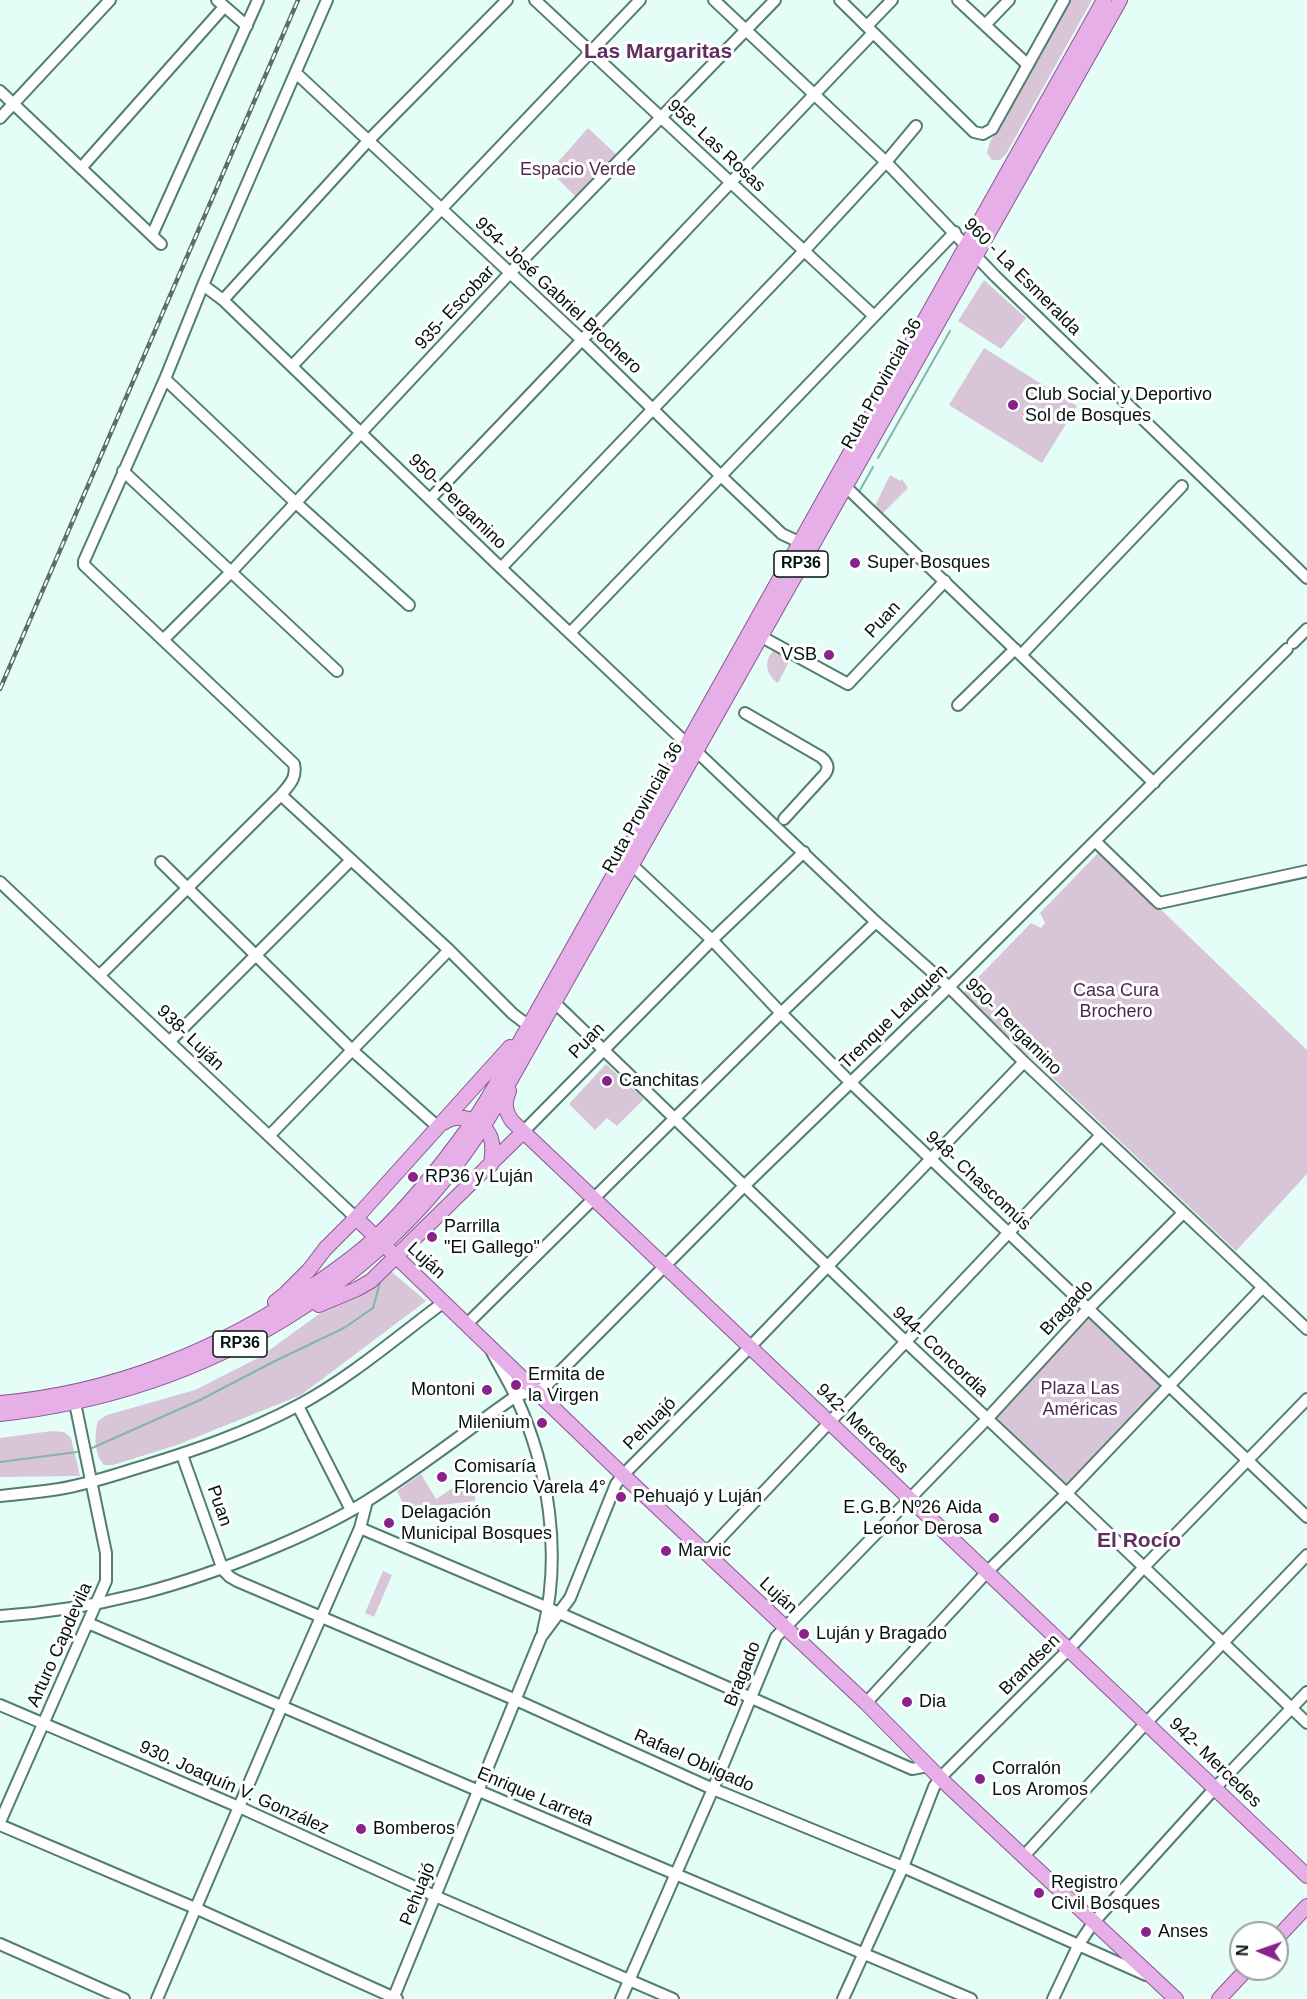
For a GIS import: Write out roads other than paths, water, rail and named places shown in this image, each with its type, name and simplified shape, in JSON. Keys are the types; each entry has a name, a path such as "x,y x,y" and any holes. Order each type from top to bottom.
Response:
{"main road":[{"name":"Ruta Provincial 36","path":"478,1124 529,1026 691,747 760,636 845,486 1104,0"},
{"name":"Ruta Provincial 36","path":"0,1414 75,1403 162,1379 263,1332 331,1287 380,1241 423,1185 478,1124 518,1067 631,864 799,542 1120,0"},
{"path":"192,1354 216,1335 246,1320 285,1294 529,1026"},
{"name":"942- Mercedes","path":"518,1067 505,1104 508,1115 524,1132 1307,1876"},
{"path":"438,1126 452,1118 467,1118 478,1124 491,1138 491,1165"},
{"name":"Puan","path":"263,1332 277,1328 330,1298 357,1289 371,1281 524,1132"},
{"name":"Luján","path":"356,1218 622,1475 866,1703 940,1778 1176,1999"},
{"name":"Ruta Provincial 36","path":"0,1403 52,1397 96,1387 137,1375 192,1354 227,1338 284,1305 380,1241"},
{"path":"1289,1925 1307,1906"},
{"path":"1219,1999 1236,1981"}],"street":[{"path":"0,118 110,0"},
{"path":"152,235 258,0"},
{"path":"100,975 281,795 294,779 296,772 294,764 84,566 84,561 165,379 203,285 327,0"},
{"path":"223,300 368,141 507,0"},
{"name":"958- Las Rosas","path":"536,0 874,316"},
{"path":"292,366 640,0"},
{"name":"960 - La Esmeralda","path":"714,0 886,162 1189,478 1307,578"},
{"name":"935- Escobar","path":"163,640 231,572 510,273 775,0"},
{"path":"840,0 975,132 983,134 992,129 1065,0"},
{"path":"430,499 583,341 813,95 892,0"},
{"path":"958,0 1028,65"},
{"path":"985,25 1009,0"},
{"path":"81,168 221,3 247,26"},
{"name":"954- José Gabriel Brochero","path":"296,73 583,341 782,534 799,542"},
{"path":"0,92 161,244"},
{"path":"501,568 804,251 916,126"},
{"path":"571,632 955,232"},
{"name":"950- Pergamino","path":"203,285 223,300 501,568 876,922 949,987 1024,1062 1307,1329"},
{"path":"165,379 296,503 409,605"},
{"path":"123,471 337,671"},
{"path":"958,705 1018,652 1189,478"},
{"path":"845,486 1154,783"},
{"name":"Puan","path":"760,636 848,684 945,581"},
{"name":"Trenque Lauquen","path":"0,1616 97,1605 162,1589 223,1570 293,1539 367,1501 516,1396 545,1387 744,1186 949,987 1307,629"},
{"path":"745,713 821,757 827,763 828,768 825,774 784,819"},
{"path":"281,795 449,950 513,1014 529,1026"},
{"path":"1095,841 1159,903 1307,871"},
{"name":"Puan","path":"524,1132 712,940 804,852"},
{"path":"170,1041 351,860"},
{"path":"161,862 353,1051 438,1126"},
{"name":"948- Chascomús","path":"631,864 712,940 850,1082 1307,1517"},
{"name":"938- Luján","path":"0,882 356,1218"},
{"path":"467,1324 876,922"},
{"path":"269,1136 449,950"},
{"name":"944- Concordia","path":"554,1002 827,1267 1307,1723"},
{"name":"Pehuajó","path":"395,1999 541,1637 570,1598 616,1484 622,1475 750,1347 1024,1062"},
{"path":"706,1553 1101,1135"},
{"name":"Bragado","path":"621,1999 713,1789 776,1637 1183,1213"},
{"path":"866,1703 987,1572 1067,1493 1263,1287"},
{"path":"0,1496 60,1489 92,1482 182,1455 241,1432 298,1406 349,1373 444,1302"},
{"path":"486,1343 516,1396 534,1444 547,1495 552,1552 548,1608 541,1637"},
{"name":"Brandsen","path":"843,1999 903,1867 934,1787 940,1778 1069,1649 1144,1567 1307,1399"},
{"name":"Arturo Capdevila","path":"0,1823 106,1581 107,1562 75,1403"},
{"path":"298,1406 351,1510"},
{"name":"Puan","path":"182,1455 223,1570"},
{"path":"158,1999 195,1908 360,1528 367,1501"},
{"path":"360,1528 560,1613 912,1769 928,1766"},
{"path":"1023,1857 1146,1723 1307,1555"},
{"name":"Rafael Obligado","path":"223,1570 237,1581 516,1700 713,1789 903,1867 1155,1978"},
{"name":"Enrique Larreta","path":"88,1623 971,1999"},
{"path":"1053,1999 1079,1944 1094,1923 1215,1788 1307,1692"},
{"name":"930. Joaquín V. González","path":"0,1705 239,1807 435,1896 674,1999"},
{"path":"0,1823 395,1999"},
{"path":"0,1944 124,1999"}],"waterway":[{"path":"878,458 950,331"},
{"path":"859,492 873,467"},
{"path":"92,1448 200,1400 344,1328 373,1308 381,1279"},
{"path":"0,1462 77,1452"}],"railway":[{"path":"0,689 298,0"}],"place":[{"name":"Club Social y Deportivo Sol de Bosques","path":"1013,405"},
{"name":"Super Bosques","path":"855,563"},
{"name":"VSB","path":"829,655"},
{"name":"Canchitas","path":"607,1081"},
{"name":"RP36 y Luján","path":"413,1177"},
{"name":"Parrilla \"El Gallego\"","path":"432,1237"},
{"name":"Ermita de la Virgen","path":"516,1385"},
{"name":"Montoni","path":"487,1390"},
{"name":"Milenium","path":"542,1423"},
{"name":"Comisaría Florencio Varela 4°","path":"442,1477"},
{"name":"Pehuajó y Luján","path":"621,1497"},
{"name":"E.G.B. Nº26 Aida Leonor Derosa","path":"994,1518"},
{"name":"Delagación Municipal Bosques","path":"389,1523"},
{"name":"Marvic","path":"666,1551"},
{"name":"Luján y Bragado","path":"804,1634"},
{"name":"Dia","path":"907,1702"},
{"name":"Corralón Los Aromos","path":"980,1779"},
{"name":"Bomberos","path":"361,1829"},
{"name":"Registro Civil Bosques","path":"1039,1893"},
{"name":"Anses","path":"1146,1932"}],"district":[{"name":"Las Margaritas","path":"658,52"},
{"name":"El Rocío","path":"1139,1541"}],"park label":[{"name":"Espacio Verde","path":"578,170"},
{"name":"Casa Cura Brochero","path":"1116,1001"},
{"name":"Plaza Las Américas","path":"1080,1399"}]}
